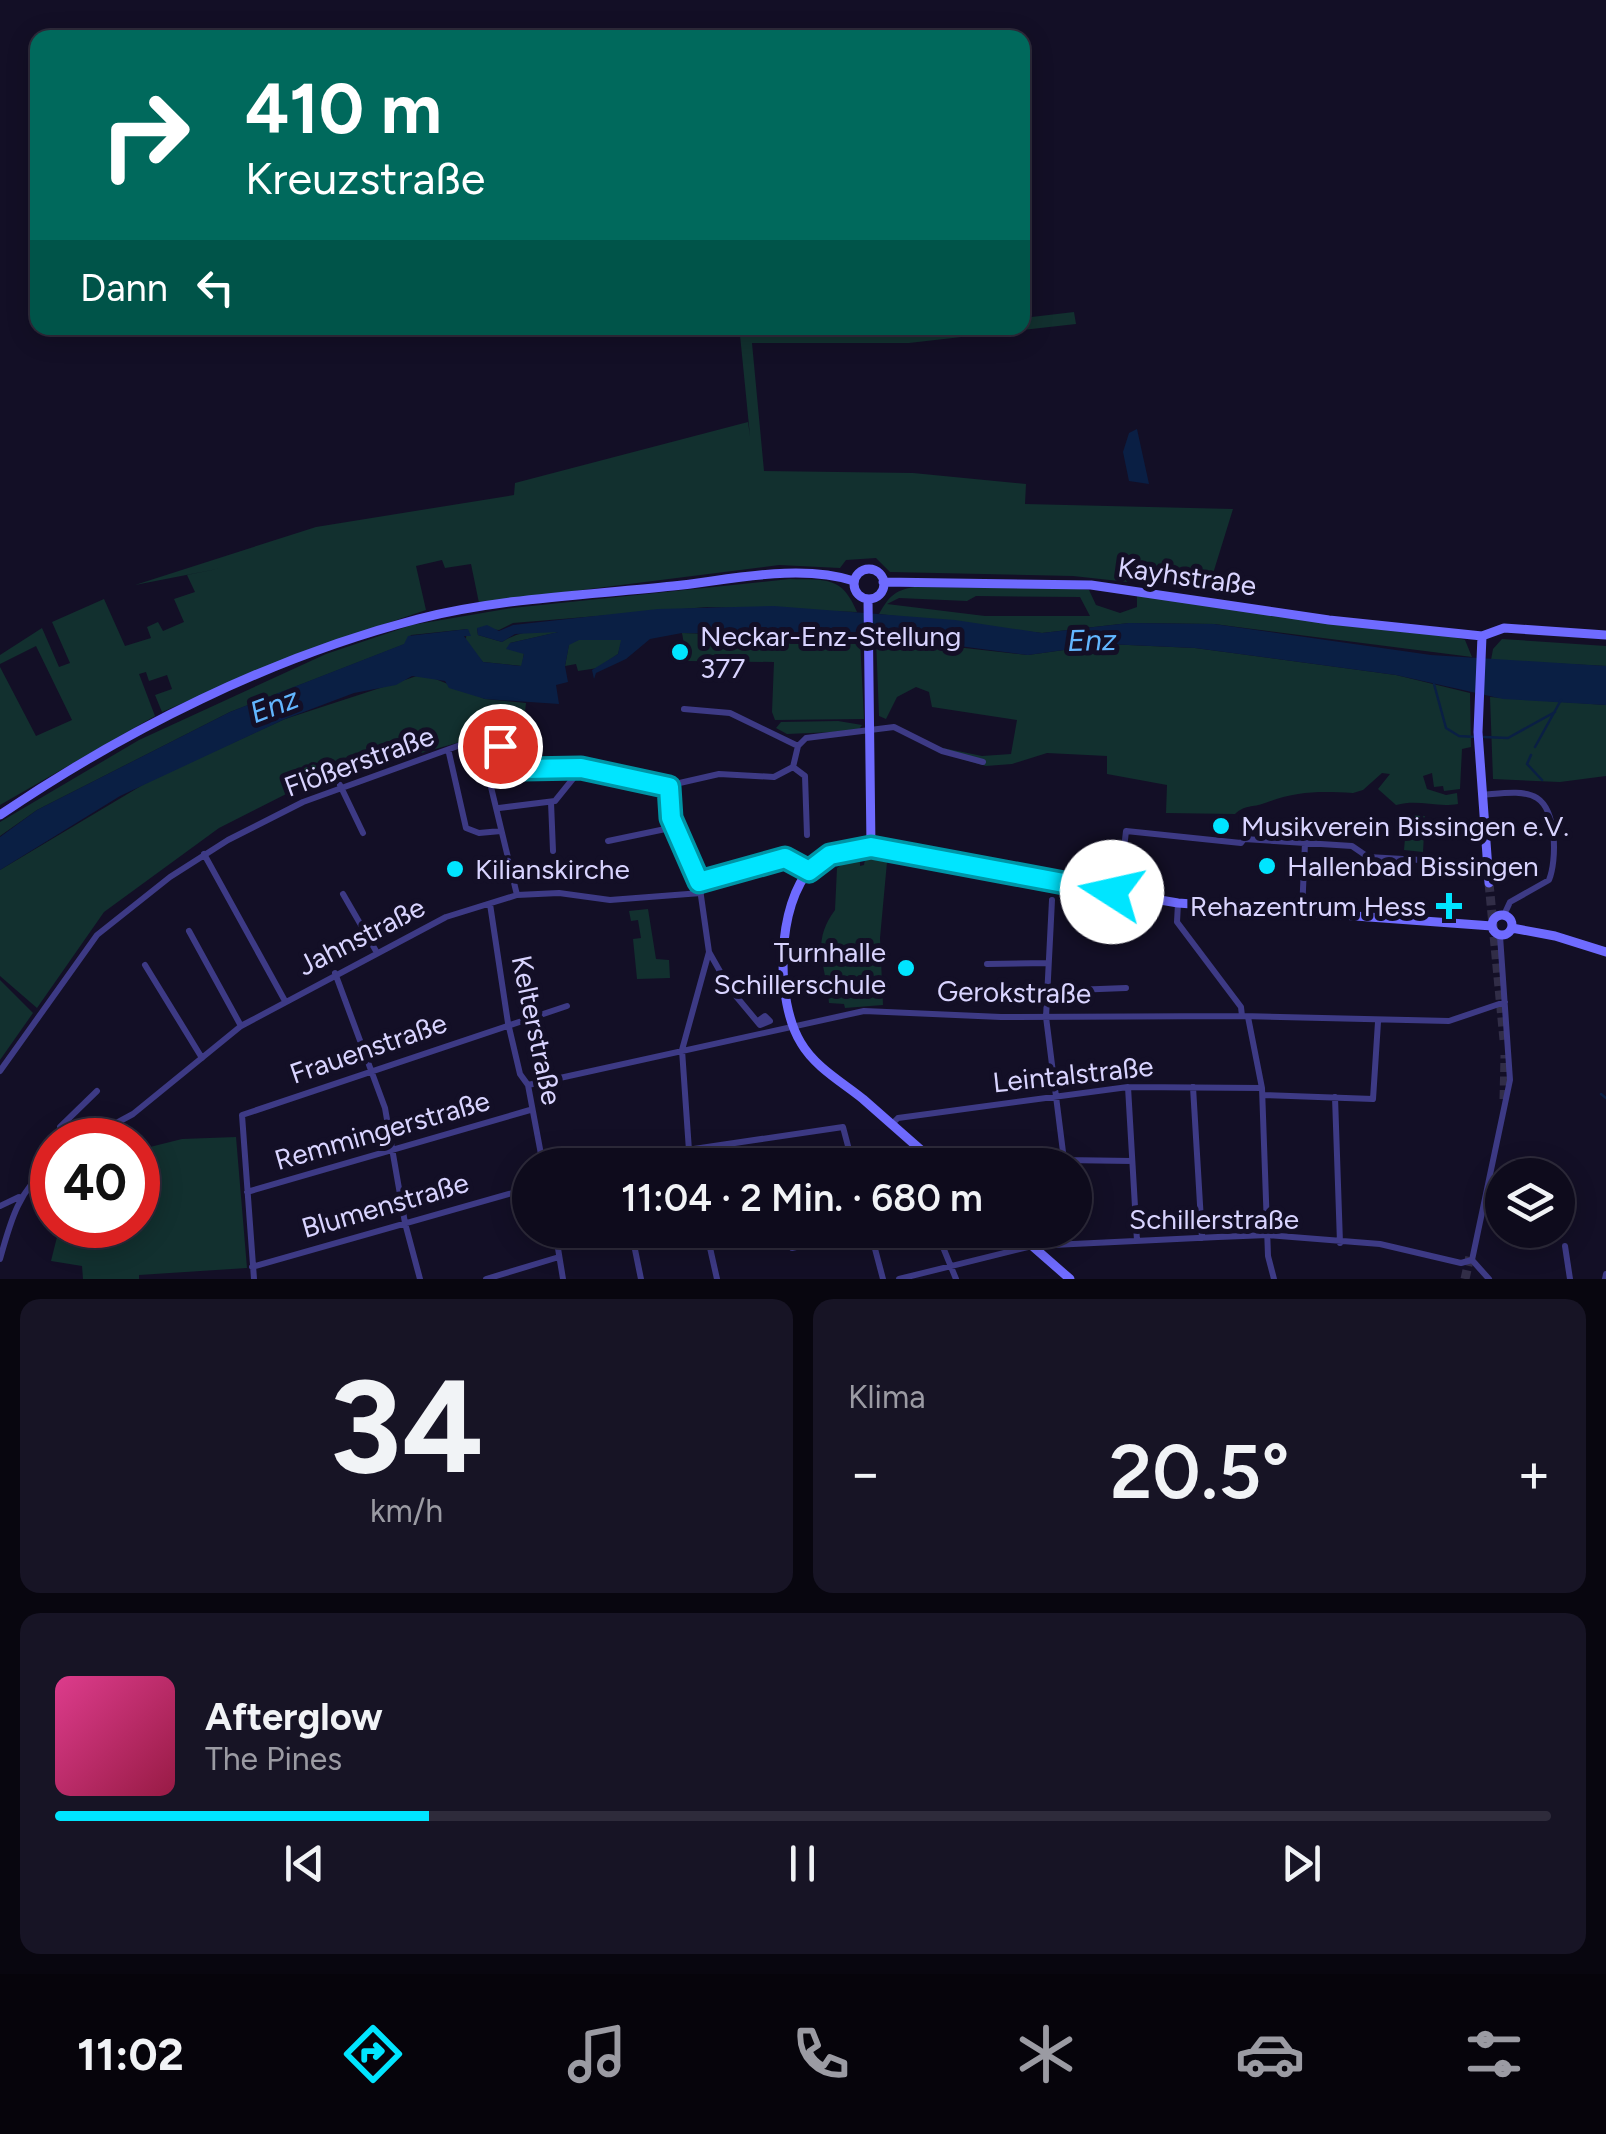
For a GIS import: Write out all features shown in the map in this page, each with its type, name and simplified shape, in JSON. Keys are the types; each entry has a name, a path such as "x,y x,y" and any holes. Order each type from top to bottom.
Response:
{"main road":[{"path":"854,582 866,569 878,572 883,582 880,594 868,601"},
{"path":"0,815 90,758 164,719 299,660 418,619 738,579 818,574 854,582"},
{"path":"854,582 859,595 868,601"},
{"name":"Kayhstraße","path":"883,582 1091,585 1482,639 1504,628 1606,636"},
{"path":"868,601 871,847"},
{"path":"1482,639 1480,777 1489,883"},
{"path":"918,1148 819,1064 793,1026 784,996 788,924 809,871 830,855 871,847 1178,904 1492,926 1500,936 1512,928 1606,952"},
{"path":"1492,926 1495,918 1504,915 1512,928"},
{"path":"1034,1248 1070,1279"}],"street":[{"path":"684,708 730,713 798,746"},
{"path":"807,835 805,776 793,767 798,746 814,736 894,728 942,751 983,762"},
{"name":"Flößerstraße","path":"0,1071 98,936 124,910 204,854 340,785 449,753 488,737 495,739 512,765 523,769 581,768 669,787 719,774 774,776 793,767"},
{"path":"449,753 466,828 479,833 500,832"},
{"path":"484,758 518,895"},
{"path":"499,808 551,802 581,768"},
{"path":"340,785 362,834"},
{"path":"669,787 676,827 699,882 708,952 682,1050 687,1148"},
{"path":"1481,795 1532,795 1544,804 1552,833 1554,866 1549,880 1510,902 1504,915"},
{"path":"551,802 553,851"},
{"path":"608,841 676,827"},
{"path":"1122,866 1126,832 1241,843 1244,839 1352,846 1368,857 1473,864"},
{"path":"1302,912 1305,843"},
{"path":"204,854 286,1001"},
{"path":"699,882 785,858 809,871"},
{"name":"Jahnstraße","path":"125,1118 241,1026 376,950 446,917 518,895 558,893 610,900 701,892"},
{"path":"343,894 376,950"},
{"path":"1052,900 1046,1017 1063,1148"},
{"name":"Kelterstraße","path":"490,904 508,1023 520,1074 528,1085 539,1148"},
{"path":"1178,904 1178,922 1245,1016 1262,1091 1268,1236 1274,1279"},
{"path":"189,931 241,1026"},
{"path":"1488,1279 1472,1260 1508,1103 1510,1057 1500,936"},
{"path":"708,952 730,989 758,1021 751,1039"},
{"path":"986,964 1048,964"},
{"path":"146,966 202,1058"},
{"path":"335,973 373,1070 420,1279"},
{"path":"1047,990 1126,988"},
{"name":"Gerokstraße","path":"528,1085 682,1050 751,1039 864,1011 1449,1022 1505,1002"},
{"name":"Frauenstraße","path":"246,1192 242,1115 567,1006"},
{"name":"Leintalstraße","path":"892,1124 898,1118 1128,1087 1194,1087 1335,1098 1375,1096 1378,1022"},
{"path":"1128,1087 1137,1241"},
{"path":"1194,1087 1202,1238"},
{"path":"69,1118 97,1091"},
{"path":"1335,1098 1340,1243"},
{"name":"Remmingerstraße","path":"246,1192 530,1110"},
{"path":"701,1148 843,1127 849,1148"},
{"path":"1092,1160 1132,1161"},
{"path":"0,1206 20,1197 30,1186"},
{"path":"246,1192 254,1279"},
{"name":"Blumenstraße","path":"252,1267 512,1193"},
{"path":"0,1259 20,1197"},
{"name":"Schillerstraße","path":"1092,1243 1268,1236 1407,1248 1460,1263 1472,1260"},
{"path":"557,1248 563,1279"},
{"path":"634,1248 640,1279"},
{"path":"710,1248 717,1279"},
{"path":"874,1248 883,1279"},
{"path":"944,1248 956,1279"},
{"name":"Schillerstraße","path":"898,1279 1024,1248"},
{"path":"1565,1248 1570,1279"},
{"path":"486,1279 559,1257"}],"green space":[{"path":"1074,312 1076,324 1030,329 1030,317"},
{"path":"740,335 979,335 909,343 752,343 764,471 913,473 1026,484 1025,504 1233,509 1211,580 1201,590 1073,576 890,572 876,558 846,560 840,568 779,565 479,603 471,564 445,568 442,560 416,566 426,610 308,650 162,712 155,695 172,689 167,675 149,681 146,672 139,674 155,716 0,805 0,667 36,736 72,720 36,646 0,664 0,655 42,628 59,667 70,663 52,622 104,599 125,646 151,638 147,627 158,622 163,631 184,622 174,599 195,592 187,575 222,568 135,585 316,527 514,495 515,483 748,422 750,436"},
{"path":"790,579 832,582 845,592 857,612 707,607 513,623 499,630 477,628 478,635 502,642 529,632 559,632 510,643 524,653 522,666 483,662 465,642 468,629 411,635 405,644 230,712 37,810 0,836 0,822 139,740 326,654 412,625 512,608"},
{"path":"914,587 1089,590 1096,605 1120,613 1137,607 1137,596 1446,635 1465,640 1472,657 1214,624 1129,623 1042,633 879,614 892,596","holes":["976,596 1080,597 1090,616 985,616 887,604 899,598 967,601"]},
{"path":"682,633 860,639 864,719 775,720 774,662 687,661"},
{"path":"876,638 1028,655 1107,644 1195,648 1396,675 1470,693 1471,747 1462,749 1460,789 1444,791 1443,786 1434,787 1432,773 1423,776 1427,789 1446,795 1457,793 1458,804 1396,805 1378,789 1390,774 1382,773 1363,790 1353,793 1298,794 1246,807 1235,814 1166,813 1167,785 1107,774 1107,756 1047,753 1012,764 986,766 937,752 938,747 982,756 1011,754 1017,720 932,707 929,692 916,687 897,697 886,719 879,716"},
{"path":"1502,639 1606,646 1606,666 1491,660 1493,649"},
{"path":"578,640 622,640 618,654 598,668 578,671 576,664 565,666 569,644"},
{"path":"423,674 485,699 526,703 520,757 508,759 492,733 393,761 389,754 301,792 298,788 219,828 104,912 37,1008 0,976 0,870 151,780 285,719"},
{"path":"1490,697 1606,705 1606,776 1560,782 1493,779"},
{"path":"838,721 862,725 858,731 787,734 776,728 781,722"},
{"path":"1407,815 1425,816 1423,852 1404,850"},
{"path":"852,857 860,858 860,866 865,858 887,862 880,938 883,1005 845,1008 844,1004 829,1003 821,944 835,910 837,868"},
{"path":"648,909 656,959 669,960 670,978 637,979 633,939 641,938 638,920 631,921 629,911"},
{"path":"0,980 33,1013 0,1060"},
{"path":"236,1137 247,1268 139,1275 139,1279 83,1279 82,1266 51,1261 54,1248 160,1248 160,1144 182,1139"}],"water":[{"path":"1137,429 1149,484 1129,481 1123,452 1129,433"},
{"name":"Enz","path":"774,606 955,620 1042,633 1129,623 1214,624 1431,655 1606,666 1606,705 1503,699 1396,675 1195,648 1107,644 1028,655 890,637 838,640 790,634 682,633 650,639 626,659 596,673 594,679 592,670 618,654 621,640 579,640 569,645 565,666 568,682 556,685 559,704 485,699 449,688 445,681 412,676 396,685 354,693 285,719 120,796 0,870 0,837 37,810 230,712 404,644 408,636 468,629 471,636 464,636 483,662 521,666 524,654 506,649 510,643 558,632 515,634 502,642 478,635 477,628 487,625 499,631 513,625 658,609"}],"waterway":[{"path":"1434,684 1446,728 1459,736 1476,737"},
{"path":"1535,747 1561,700"},
{"path":"1484,737 1508,738 1555,712"},
{"path":"1531,755 1527,764 1542,780"},
{"path":"1601,1094 1606,1098"}],"tunnel":[{"path":"1489,883 1504,1040"},
{"path":"1504,1099 1505,1055"},
{"path":"1465,1279 1470,1256"}],"place":[{"name":"Neckar-Enz-Stellung 377","path":"680,652"},
{"name":"Musikverein Bissingen e.V.","path":"1221,826"},
{"name":"Hallenbad Bissingen","path":"1267,866"},
{"name":"Kilianskirche","path":"455,869"},
{"name":"Rehazentrum Hess","path":"1449,906"},
{"name":"Turnhalle Schillerschule","path":"906,968"}],"route":[{"path":"500,746 504,758 523,769 581,768 669,787 671,818 699,882 745,866 785,858 809,871 830,855 871,847 899,856 1112,892"}]}
